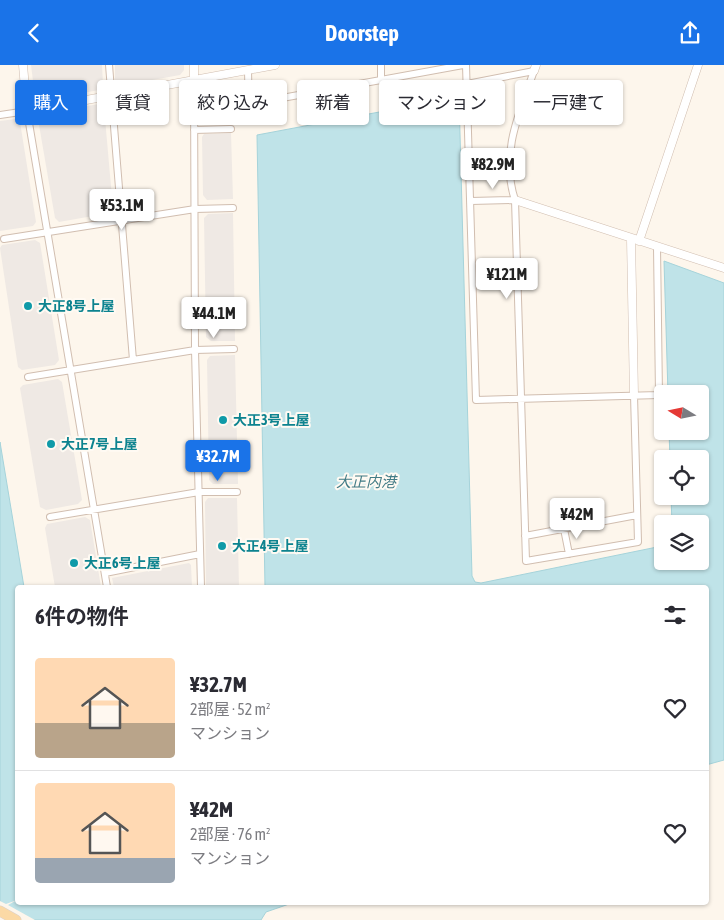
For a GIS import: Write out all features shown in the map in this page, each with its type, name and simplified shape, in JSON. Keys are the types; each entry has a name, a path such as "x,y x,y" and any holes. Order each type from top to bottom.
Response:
{"main road":[{"path":"0,911 16,920"}],"street":[{"path":"23,65 24,80"},
{"path":"109,65 110,80"},
{"path":"194,65 194,80"},
{"path":"198,80 249,68 275,65"},
{"path":"381,65 381,80"},
{"path":"386,80 464,65 466,80"},
{"path":"639,241 698,65"},
{"path":"484,80 535,68"},
{"path":"535,68 510,144 511,187 515,199 526,561 638,542 631,239"},
{"path":"287,97 379,81"},
{"path":"0,115 15,113"},
{"path":"29,125 107,585"},
{"path":"113,125 134,360"},
{"path":"194,125 201,585"},
{"path":"468,125 476,400 660,395 657,247"},
{"path":"194,130 231,129"},
{"path":"471,201 515,199 631,239 657,247 664,247 724,268"},
{"path":"4,239 195,209 233,208"},
{"path":"28,377 196,350 234,349"},
{"path":"50,517 199,492 237,492"},
{"path":"525,537 636,515"},
{"path":"564,529 570,554"},
{"path":"105,573 200,555"}],"shaded area":[{"path":"31,65 102,65 103,80 97,80 97,90 87,92 87,80 33,80"},
{"path":"115,65 184,65 184,70 180,75 152,80 115,80"},
{"path":"97,104 97,125 106,125 113,209 110,213 59,222 55,218 39,125 87,125 87,106"},
{"path":"15,119 15,125 20,125 36,222 33,226 0,231 0,121"},
{"path":"231,133 233,199 207,200 203,195 202,137 204,134"},
{"path":"233,213 235,341 211,341 206,337 204,218 208,214"},
{"path":"35,240 40,243 59,360 55,365 22,370 18,367 0,248 2,245"},
{"name":"大正3号上屋","path":"235,355 238,484 213,484 209,480 207,360 210,356"},
{"path":"58,379 62,382 82,500 78,504 46,510 40,507 20,388 23,385"},
{"name":"大正4号上屋","path":"208,498 237,498 239,585 206,585 205,502"},
{"path":"85,517 90,520 101,585 55,585 45,528 47,524"},
{"path":"189,563 191,565 192,585 114,585 112,578"}],"water":[{"name":"大正内港","path":"379,112 379,125 460,125 472,576 475,582 481,583 654,548 654,570 709,570 709,515 672,515 671,505 709,505 709,450 670,450 669,440 709,440 709,385 668,385 664,261 724,283 724,760 709,764 709,585 265,585 257,135 310,125 369,125 369,114"},
{"path":"0,442 24,585 15,585 15,905 286,905 266,912 261,920 0,920"}],"pier":[{"path":"0,901 6,904 15,901 8,905 35,920 0,920"}],"place":[{"name":"大正8号上屋","path":"28,306"},
{"name":"大正3号上屋","path":"223,420"},
{"name":"大正7号上屋","path":"51,444"},
{"name":"大正4号上屋","path":"222,546"},
{"name":"大正6号上屋","path":"74,563"}]}
